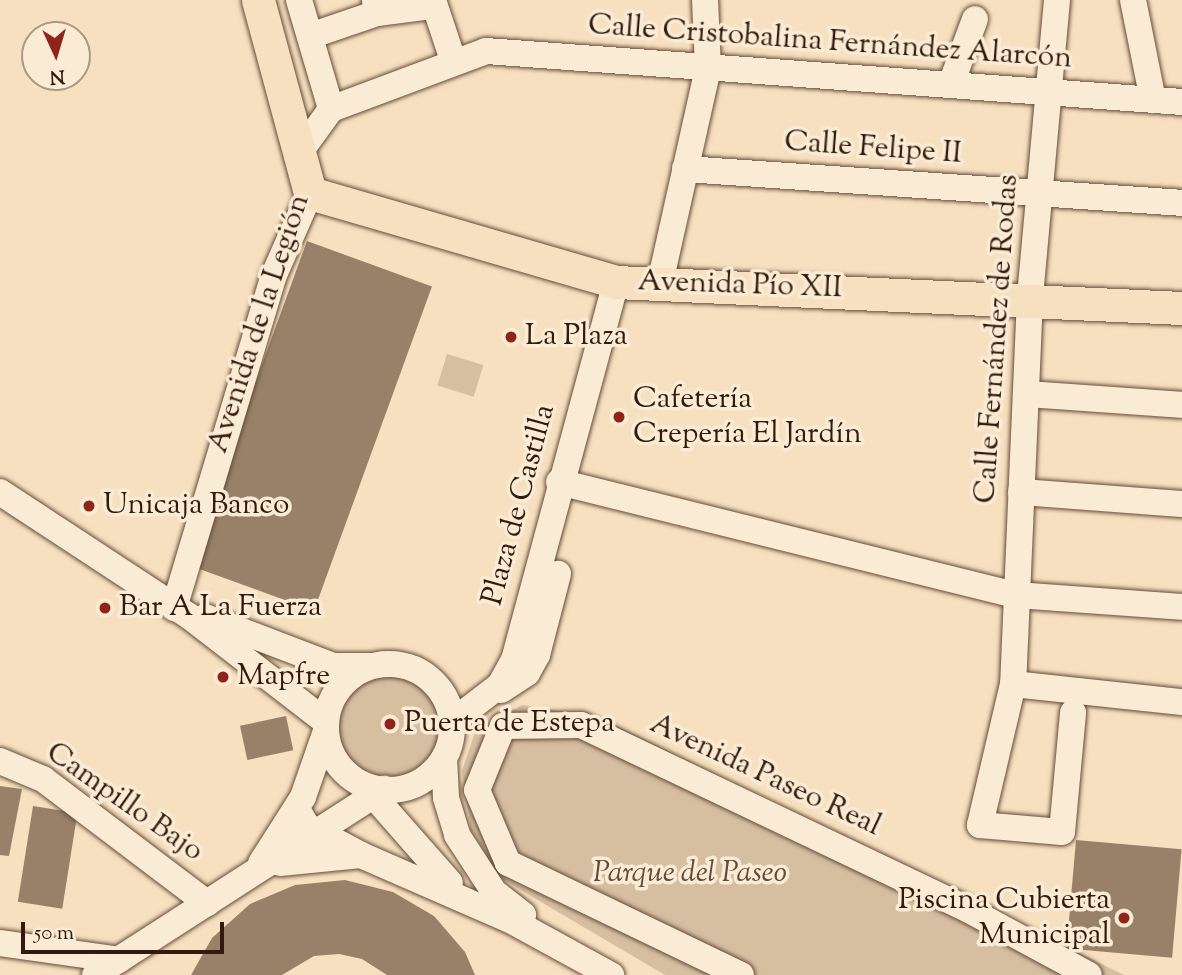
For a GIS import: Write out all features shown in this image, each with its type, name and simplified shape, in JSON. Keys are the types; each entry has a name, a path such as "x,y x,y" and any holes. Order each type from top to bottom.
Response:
{"main road":[{"name":"Avenida de la Legión","path":"258,0 297,156 310,193"},
{"name":"Avenida Pío XII","path":"310,193 616,282 1030,298 1182,308"}],"street":[{"path":"297,156 331,109 299,0"},
{"path":"660,283 708,68 705,0"},
{"name":"Calle Fernández de Rodas","path":"1057,0 1030,298 1013,684 980,825 1062,832 1073,713"},
{"path":"1133,0 1153,100"},
{"path":"310,36 376,7 432,3 454,63"},
{"path":"951,85 975,19"},
{"name":"Calle Cristobalina Fernández Alarcón","path":"331,109 486,51 1182,102"},
{"name":"Calle Felipe II","path":"685,169 1182,203"},
{"name":"Avenida de la Legión","path":"181,612 274,275 310,193"},
{"name":"Plaza de Castilla","path":"452,722 484,699 514,660 559,482 616,282"},
{"path":"1026,394 1182,405"},
{"path":"559,482 1016,594 1182,607"},
{"path":"1021,492 1182,504"},
{"path":"6,503 181,612 326,726 337,762 374,790 421,856 489,911"},
{"path":"484,699 532,666 558,574"},
{"path":"181,612 214,620 333,666 392,664 426,675 439,688 452,722 444,758 452,822 494,892 566,949"},
{"path":"254,874 297,809 338,690 373,666"},
{"path":"1013,684 1182,702"},
{"name":"Avenida Paseo Real","path":"741,975 508,863 477,790 503,726 581,725 969,910 1089,975"},
{"path":"95,975 318,832 374,790 421,781 444,758"},
{"name":"Campillo Bajo","path":"0,761 43,779 207,903"},
{"path":"297,809 303,823 361,855 489,911 566,949 611,975"},
{"path":"421,856 442,850 452,822"},
{"path":"254,874 307,857 361,855"},
{"path":"0,943 119,960"}],"green space":[{"path":"447,354 483,365 474,397 437,386"},
{"path":"390,675 410,679 427,690 438,707 442,727 438,747 427,764 410,775 390,779 370,775 353,764 342,747 338,727 342,707 353,690 370,679"},
{"name":"Parque del Paseo","path":"522,705 599,717 1124,975 665,975 502,879 471,830 462,771 475,732"}],"building":[{"path":"307,241 432,286 314,611 189,565"},
{"path":"286,716 293,750 247,760 240,726"},
{"path":"0,786 22,789 9,856 0,855"},
{"path":"33,806 77,813 62,909 18,902"},
{"name":"Piscina Cubierta Municipal","path":"1076,840 1182,849 1172,958 1067,949"},
{"path":"345,880 393,892 434,916 465,952 475,975 387,975 362,959 339,954 314,956 282,975 191,975 212,938 250,904 295,885"}],"place":[{"name":"La Plaza","path":"511,337"},
{"name":"Cafetería Crepería El Jardín","path":"619,417"},
{"name":"Unicaja Banco","path":"89,506"},
{"name":"Bar A La Fuerza","path":"105,608"},
{"name":"Mapfre","path":"223,677"},
{"name":"Puerta de Estepa","path":"390,724"},
{"name":"Piscina Cubierta Municipal","path":"1124,918"}]}
